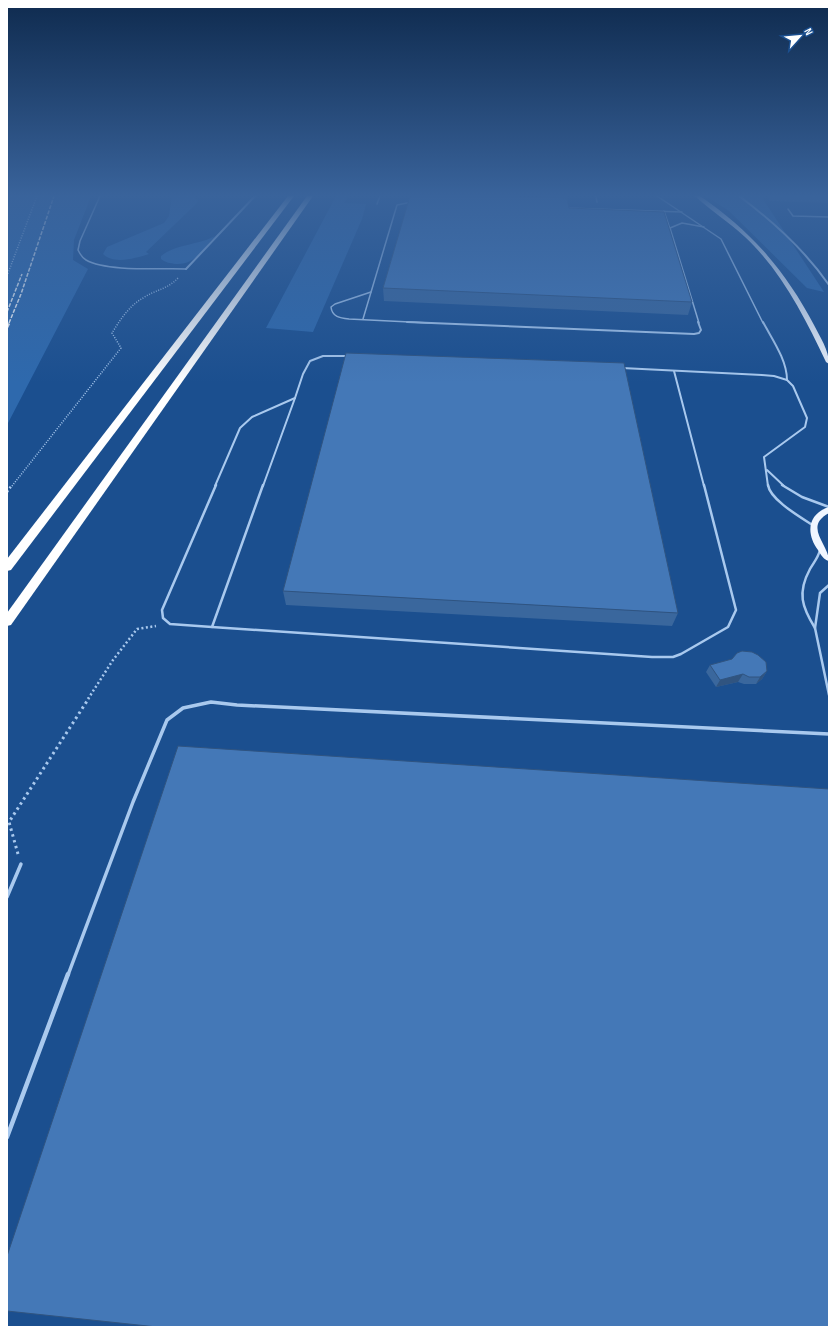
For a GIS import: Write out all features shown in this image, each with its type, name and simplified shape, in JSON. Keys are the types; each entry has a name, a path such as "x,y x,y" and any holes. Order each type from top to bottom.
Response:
{"highway":[{"path":"7,567 243,258"},
{"path":"7,622 266,258"}],"main road":[{"path":"767,258 777,270 806,316 829,362"},
{"path":"829,509 820,515 814,526 813,533 821,549 829,558"}],"street":[{"path":"186,269 196,258"},
{"path":"809,258 829,285"}],"lane":[{"path":"84,258 98,264 112,266 186,269"},
{"path":"363,319 382,258"},
{"path":"372,292 335,304 331,307 331,312 340,318 678,334 699,333 701,330 679,258"},
{"path":"731,258 784,363 787,372 787,380"},
{"path":"212,627 308,362 314,357 322,355 354,356"},
{"path":"618,368 762,375 774,376 787,380 793,386 807,418 805,427 764,457 769,491 790,510 814,526"},
{"path":"295,398 252,416 240,428 162,610 163,618 170,624 652,657 673,657 728,627 734,618 736,610 674,371"},
{"path":"766,469 784,488 829,509"},
{"path":"821,549 818,560 811,568 802,590 802,604 815,628 829,694"},
{"path":"815,628 820,593 829,586"},
{"path":"7,1138 132,802 167,720 183,708 211,702 237,705 829,734"},
{"path":"7,897 21,864"}],"path":[{"path":"7,276 13,258"},
{"path":"7,492 121,348 112,333 124,313 147,296 170,287 186,269"},
{"path":"21,864 9,822 113,660 137,628 170,624"}],"shaded area":[{"path":"7,258 73,258 73,260 88,269 7,425"},
{"path":"111,258 135,258 125,260"},
{"path":"195,258 183,264 166,262 161,259"},
{"path":"303,258 345,258 313,332 266,328"},
{"path":"777,258 802,258 824,292 807,288"}],"building":[{"path":"392,258 678,258 692,302 383,288"},
{"path":"346,353 624,363 678,613 283,591"},
{"path":"742,651 752,652 758,655 766,662 767,671 760,677 749,677 743,674 720,680 710,665 732,659 737,653"},
{"path":"178,746 829,789 829,1327 157,1327 7,1311 7,1256"}],"railway":[{"path":"9,323 33,258"},
{"path":"7,312 22,274"},
{"path":"7,328 10,322"}]}
